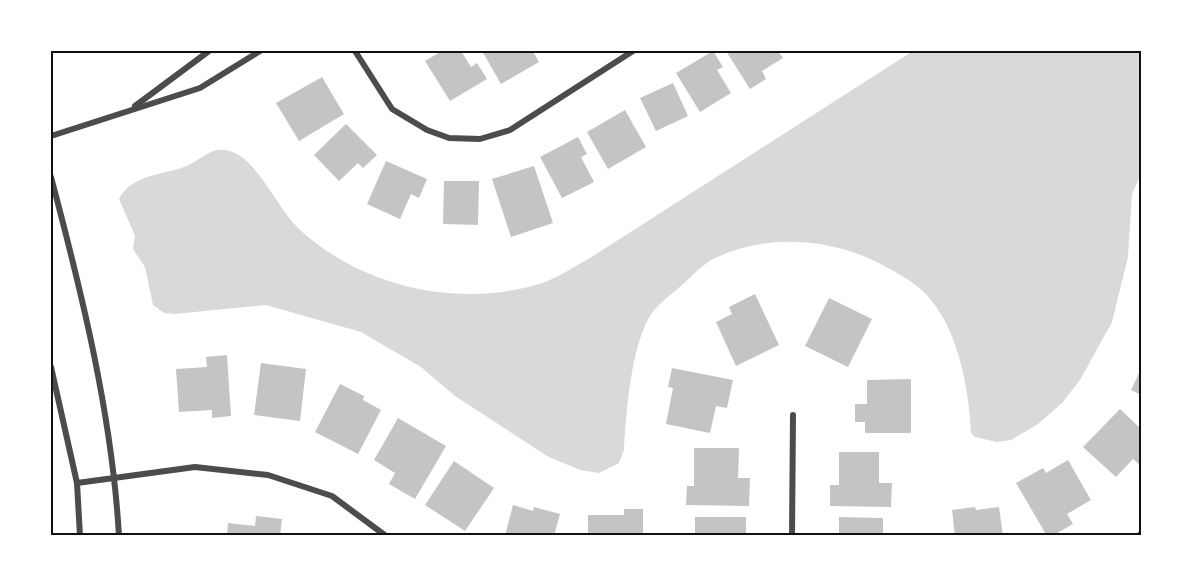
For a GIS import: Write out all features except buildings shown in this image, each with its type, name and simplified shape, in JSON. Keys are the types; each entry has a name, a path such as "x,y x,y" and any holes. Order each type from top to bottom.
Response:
{"street":[{"path":"131,109 209,51"},
{"path":"51,136 200,87 260,51"},
{"path":"355,51 392,109 427,130 449,138 480,138 510,130 633,51"},
{"path":"51,177 80,288 116,477 119,536"},
{"path":"51,366 77,483 80,536"},
{"path":"792,536 793,416"},
{"path":"77,483 195,467 268,476 332,496 386,536"}],"shaded area":[{"path":"913,51 1141,51 1141,174 1132,194 1128,257 1112,322 1080,380 1062,403 1038,424 1011,440 997,442 975,437 971,433 968,399 961,363 941,314 922,290 888,268 846,250 802,242 779,242 734,250 713,259 655,309 645,326 634,360 624,450 619,463 599,473 580,470 547,456 455,396 421,367 361,332 266,305 164,313 153,305 145,267 133,249 135,236 119,199 124,191 138,181 181,168 213,151 227,150 235,153 253,167 299,229 324,249 352,266 382,279 414,288 446,293 478,294 511,291 548,281 590,258"}]}
